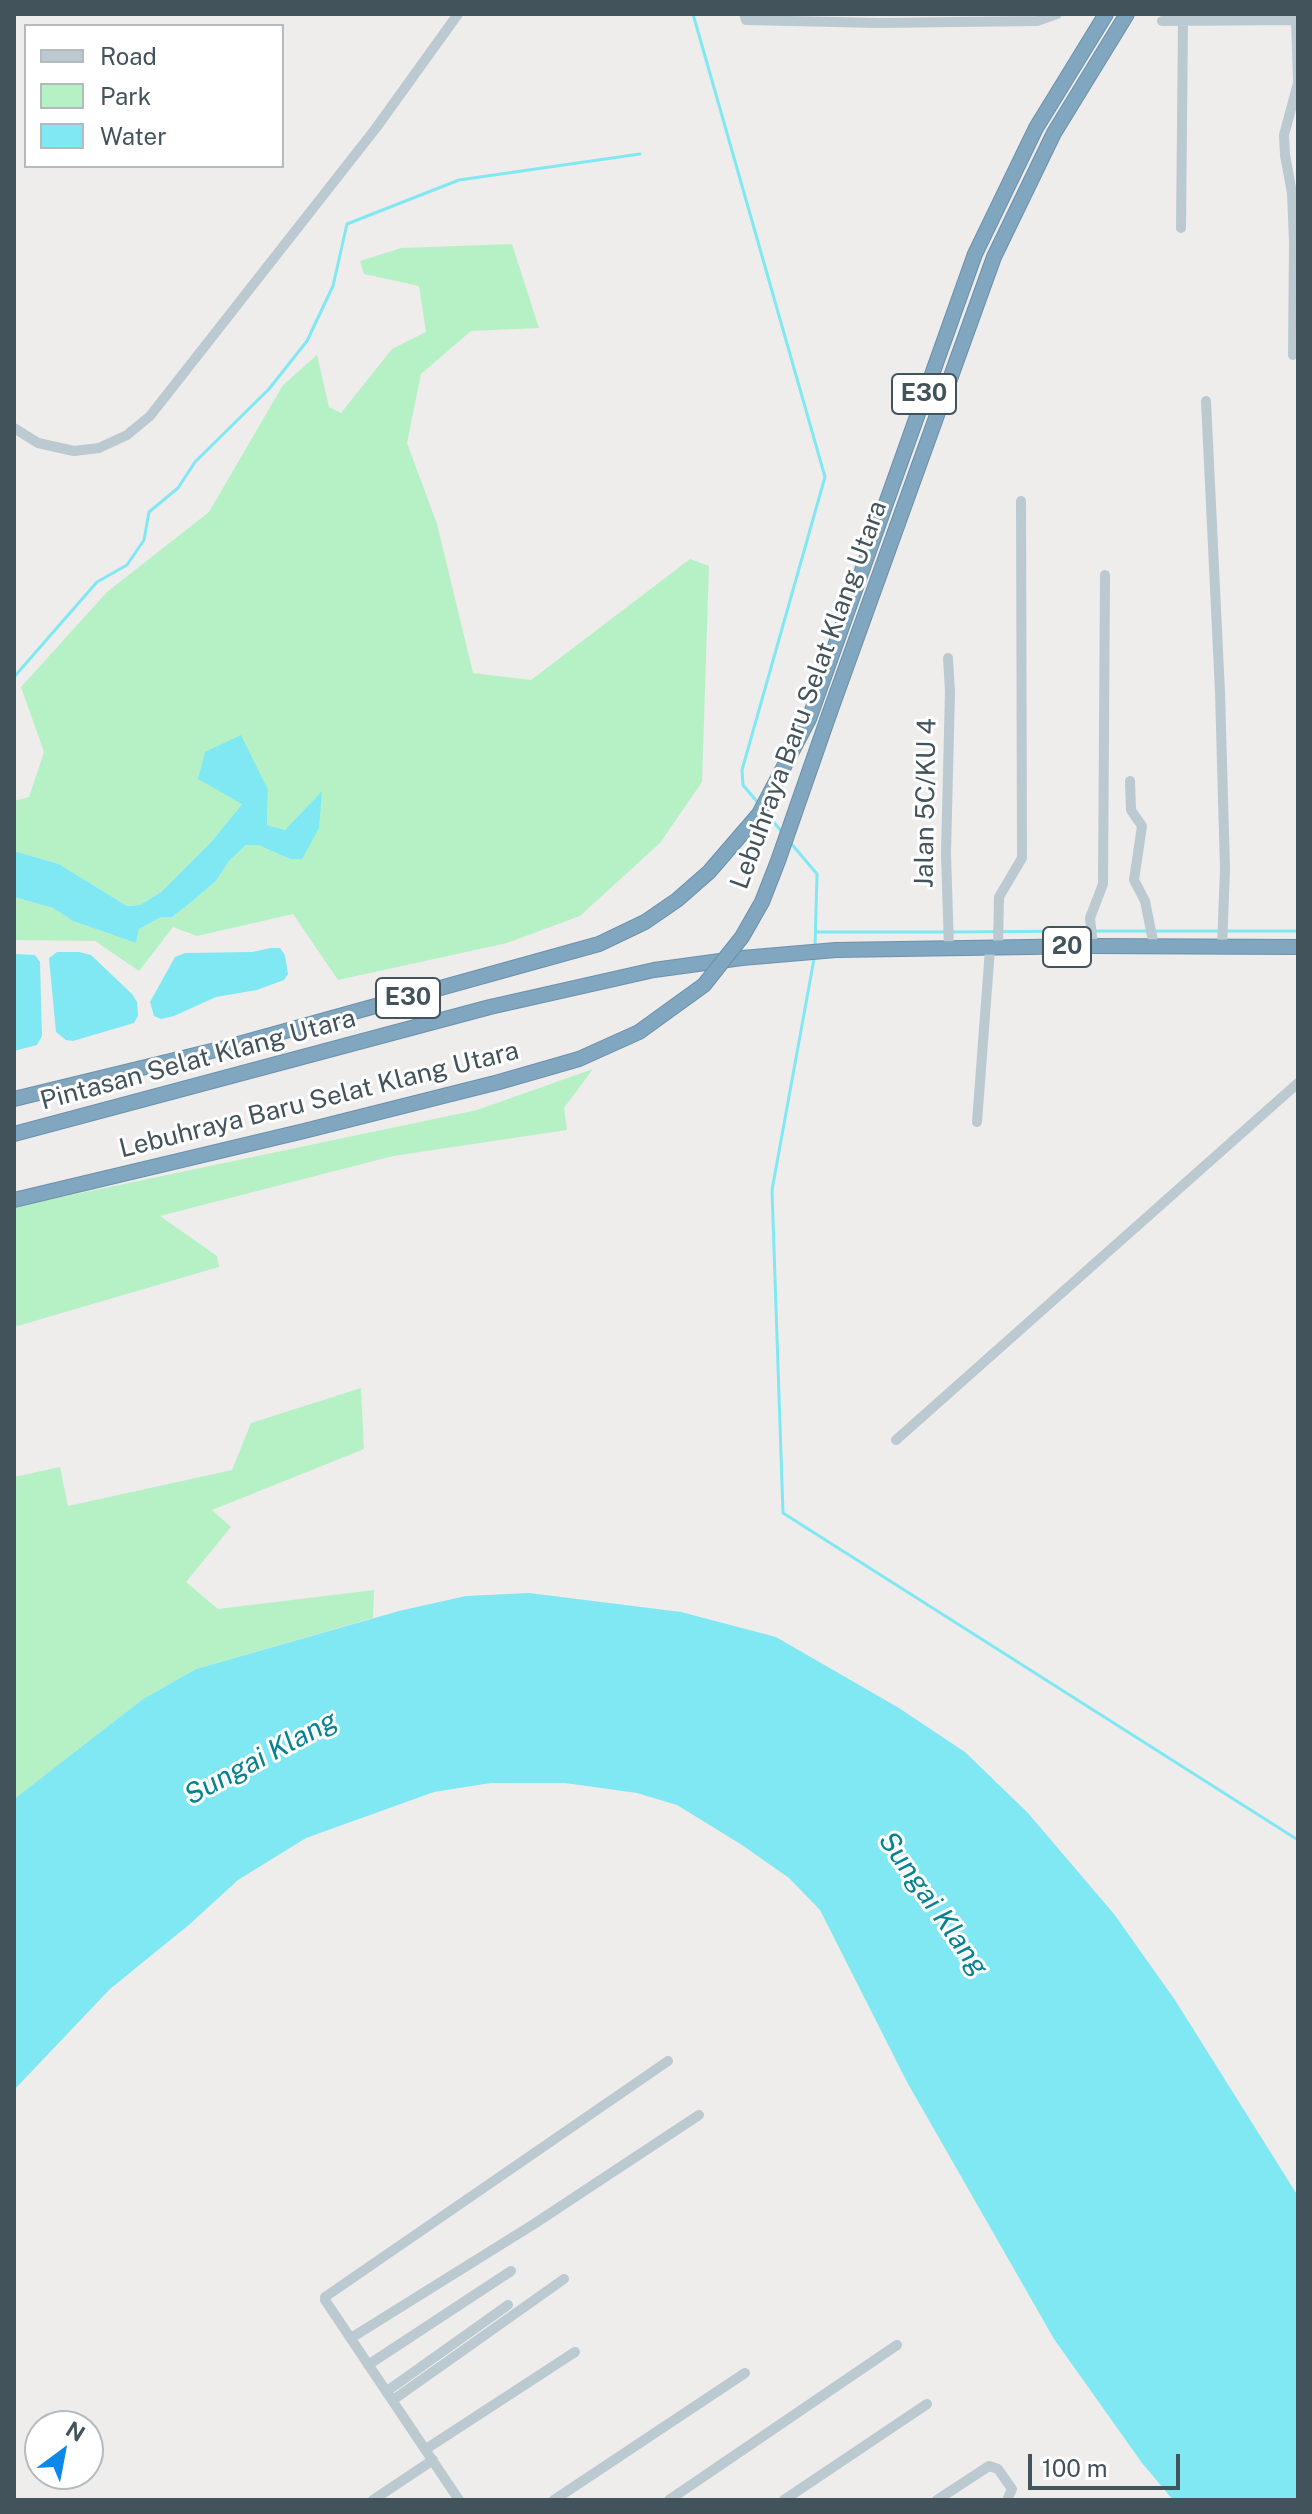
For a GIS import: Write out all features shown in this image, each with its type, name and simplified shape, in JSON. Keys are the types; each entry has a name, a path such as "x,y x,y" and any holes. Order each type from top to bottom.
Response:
{"highway":[{"name":"Lebuhraya Baru Selat Klang Utara","path":"14,1099 224,1048 599,944 645,922 709,872 759,814 809,719 975,254 1036,128 1106,14"},
{"name":"Lebuhraya Baru Selat Klang Utara","path":"14,1200 304,1131 579,1059 639,1032 704,985 742,937 762,902 994,257 1054,133 1127,14"},
{"name":"Pintasan Selat Klang Utara","path":"14,1134 585,984 654,970 836,950 1154,941 1298,947"}],"street":[{"path":"14,428 38,443 74,451 99,448 127,435 150,416 376,128 458,14"},
{"path":"744,14 746,20 879,23 1037,21 1057,14"},
{"path":"1162,21 1297,20 1298,81 1284,135 1293,230 1293,355"},
{"path":"1181,228 1183,21"},
{"path":"1206,401 1220,692 1225,869 1222,942"},
{"path":"977,1122 999,897 1022,858 1021,501"},
{"path":"1093,942 1090,918 1103,884 1105,575"},
{"name":"Jalan 5C/KU 4","path":"948,658 946,853 949,949"},
{"path":"1130,781 1131,810 1142,826 1134,880 1145,901 1154,941"},
{"path":"896,1440 1298,1083"},
{"path":"459,2500 325,2300 327,2294 668,2061"},
{"path":"351,2338 534,2224 699,2115"},
{"path":"368,2365 511,2271"},
{"path":"390,2395 564,2279"},
{"path":"390,2395 508,2305"},
{"path":"669,2500 897,2345"},
{"path":"426,2449 575,2352"},
{"path":"554,2500 745,2373"},
{"path":"784,2500 927,2404"},
{"path":"373,2500 433,2460"},
{"path":"937,2500 989,2466 998,2469 1012,2489 1007,2500"}],"green space":[{"path":"512,244 539,328 471,331 421,374 407,443 437,524 473,673 531,680 690,559 709,566 702,782 660,843 580,916 507,943 338,980 293,914 197,936 173,927 139,971 95,941 14,940 14,897 53,908 73,921 136,943 139,929 161,917 172,917 189,904 216,881 229,861 246,845 258,845 290,859 321,793 285,830 267,825 268,790 242,804 212,841 161,892 140,905 127,906 59,864 14,851 14,801 29,797 44,752 21,687 107,592 209,512 283,385 317,355 329,407 341,413 392,349 426,332 419,286 364,274 360,261 401,248"},
{"path":"593,1069 564,1108 567,1130 393,1156 160,1216 217,1256 219,1267 14,1327 14,1207 477,1110"},
{"path":"361,1388 364,1449 212,1510 231,1527 186,1582 218,1609 374,1590 373,1618 196,1669 143,1699 14,1799 14,1477 60,1467 68,1506 232,1470 251,1423"}],"water":[{"path":"241,735 268,790 267,825 285,830 322,791 319,828 302,859 290,859 258,845 246,845 229,861 216,881 189,904 172,917 161,917 139,929 136,943 73,921 53,908 14,897 14,851 59,864 127,906 140,905 161,892 212,841 242,804 198,779 205,752"},
{"path":"280,948 285,955 288,974 284,980 257,990 216,997 174,1016 161,1019 154,1016 150,1002 175,957 185,953 252,952"},
{"path":"57,952 91,955 132,994 137,1002 138,1016 134,1023 73,1041 56,1032 49,958"},
{"path":"14,954 35,955 40,962 42,1036 37,1045 14,1051"},
{"name":"Sungai Klang","path":"529,1593 681,1612 776,1637 899,1708 965,1752 1028,1813 1114,1914 1175,2000 1298,2196 1298,2500 1173,2500 1142,2463 1054,2339 907,2082 820,1910 789,1878 677,1805 637,1793 565,1783 491,1783 434,1792 306,1838 238,1880 110,1989 14,2090 14,1799 143,1699 196,1669 399,1611 466,1596"}],"waterway":[{"path":"693,14 825,477 742,770 743,785 759,804"},
{"path":"14,677 97,582 127,565 144,540 149,512 178,488 195,462 269,389 307,341 333,286 347,224 459,180 640,154"},
{"path":"14,721 14,728"},
{"path":"766,813 782,832"},
{"path":"789,841 817,874 815,947"},
{"path":"952,932 1088,931"},
{"path":"1096,931 1298,931"},
{"path":"816,932 944,932"},
{"path":"814,959 772,1190 783,1513 1298,1840"}]}
